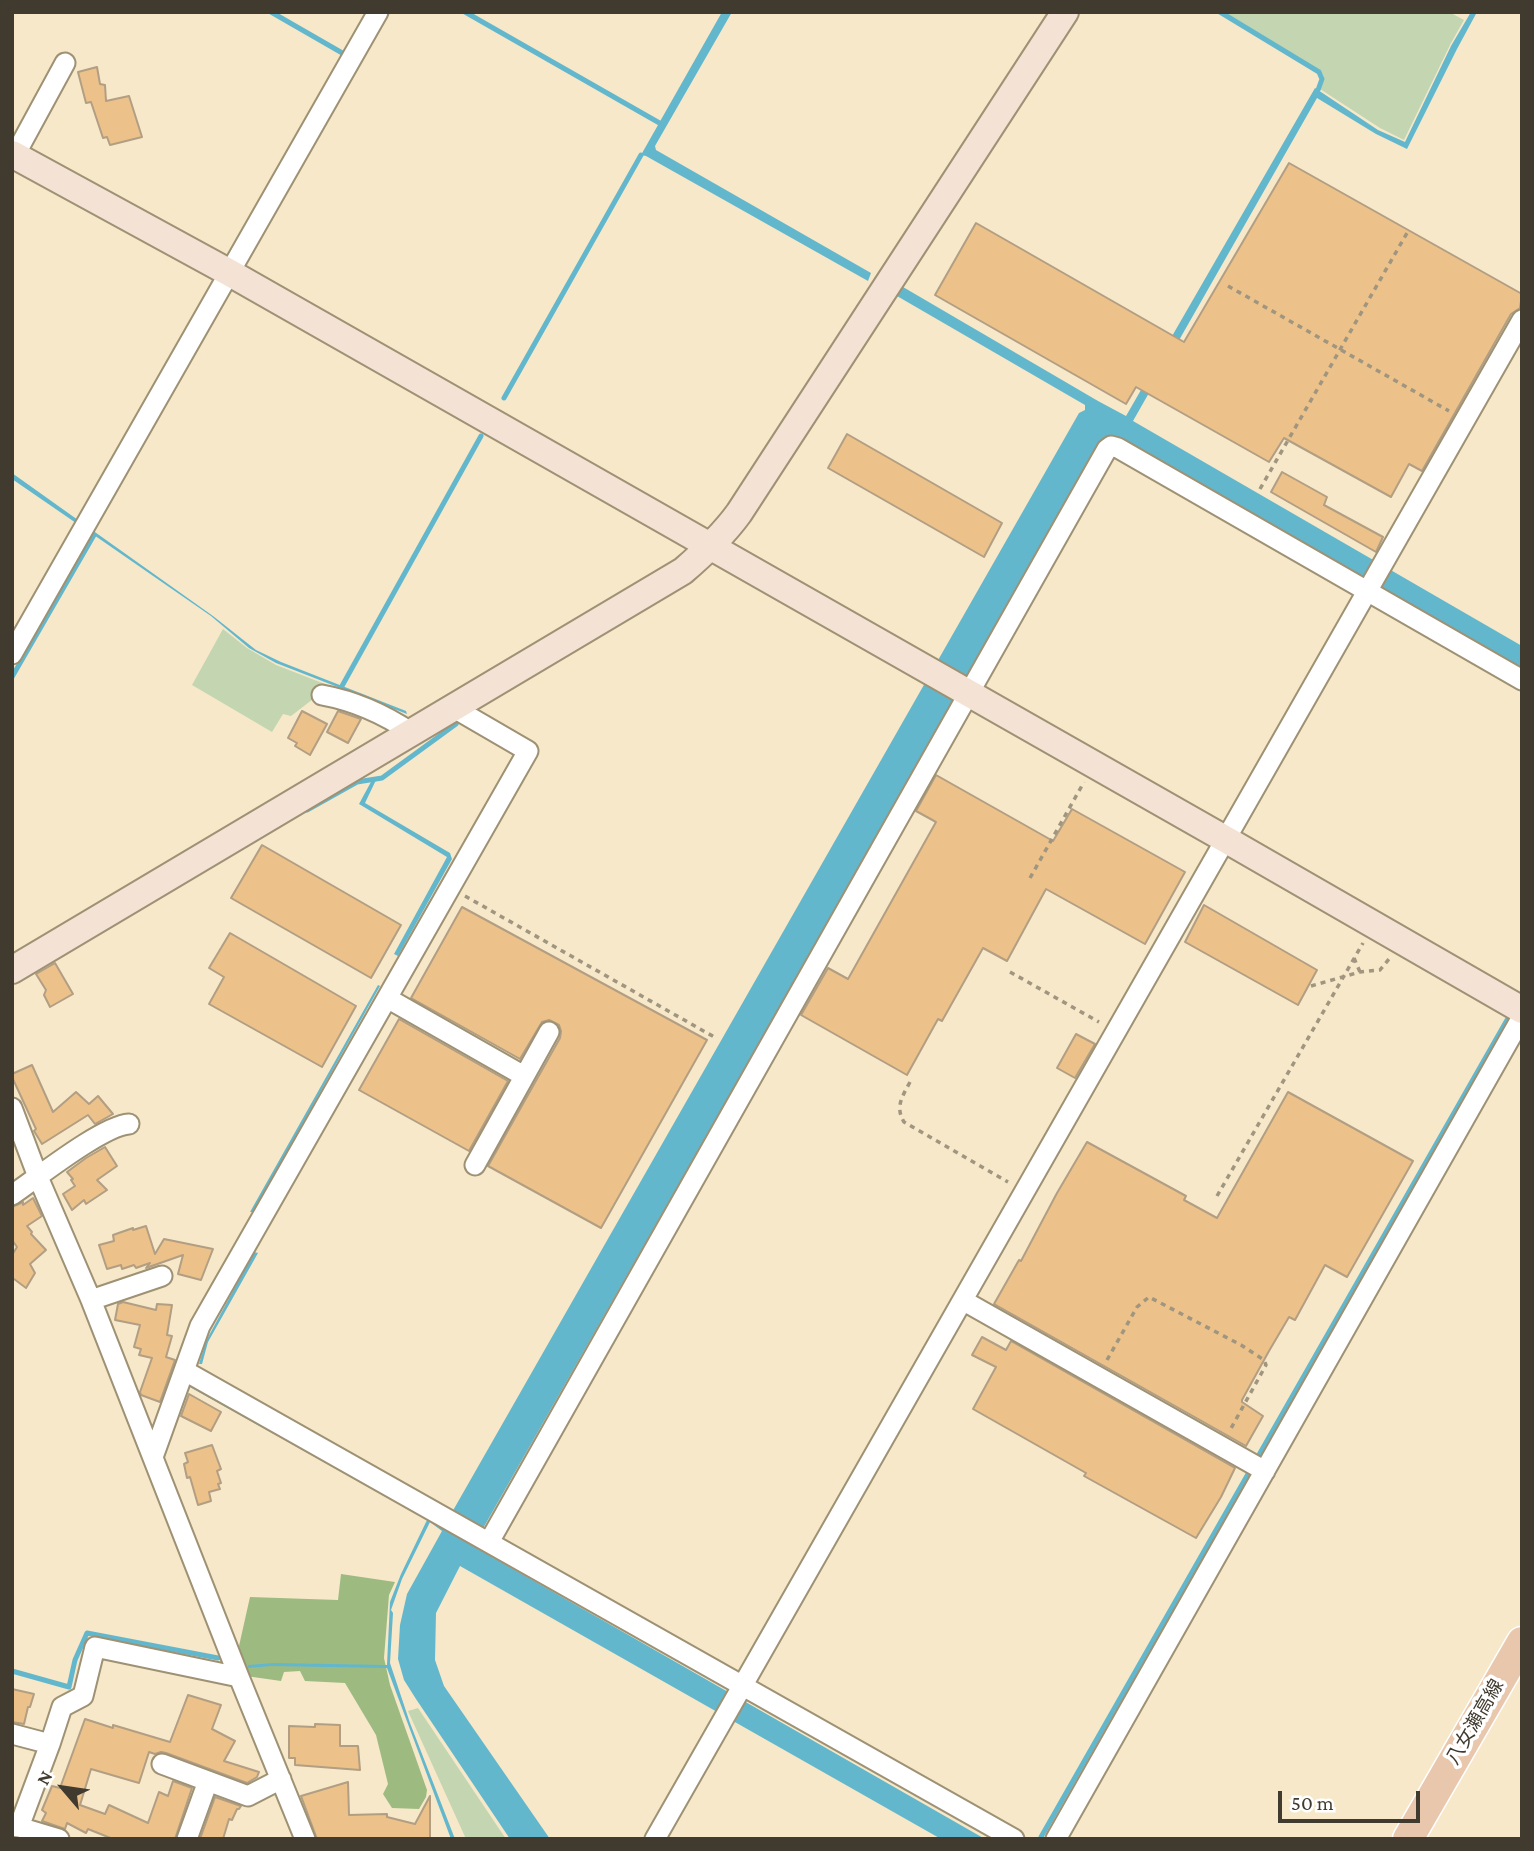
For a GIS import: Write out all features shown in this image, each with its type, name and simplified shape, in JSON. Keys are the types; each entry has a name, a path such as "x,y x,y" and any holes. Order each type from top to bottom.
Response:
{"main road":[{"name":"八女瀬高線","path":"1408,1839 1522,1642"}],"street":[{"path":"12,654 378,12"},
{"path":"12,970 683,571 710,547 739,513 1065,12"},
{"path":"65,63 13,155 230,273 1522,1010"},
{"path":"655,1839 1522,320"},
{"path":"489,1542 965,692 1107,449 1111,446 1118,448 1522,680"},
{"path":"322,695 373,709 412,733"},
{"path":"153,1457 200,1326 528,751 454,708"},
{"path":"387,998 524,1076"},
{"path":"1056,1839 1522,1017"},
{"path":"475,1166 549,1032"},
{"path":"12,1108 305,1839"},
{"path":"12,1195 96,1137 120,1124 128,1124"},
{"path":"91,1300 162,1276"},
{"path":"964,1301 1265,1471"},
{"path":"185,1371 1014,1839"},
{"path":"59,1839 15,1827 50,1744 62,1707 83,1696 95,1647 239,1677"},
{"path":"12,1734 50,1744"},
{"path":"162,1765 248,1796 281,1779"},
{"path":"187,1839 208,1781"}],"path":[{"path":"1259,489 1407,233"},
{"path":"1228,286 1464,420"},
{"path":"1030,878 1094,764"},
{"path":"450,887 716,1038"},
{"path":"1217,1196 1344,976 1354,958 1381,929 1392,953 1388,963 1380,970 1360,972 1344,976 1311,986"},
{"path":"1354,958 1360,972"},
{"path":"1010,972 1116,1031"},
{"path":"910,1082 898,1109 904,1122 1025,1192"},
{"path":"1098,1376 1137,1307 1149,1297 1241,1345 1264,1360 1266,1365 1221,1446"}],"green space":[{"path":"1224,12 1449,12 1464,20 1404,140 1380,128 1320,89 1324,77 1321,71"},
{"path":"223,629 247,648 276,665 330,686 291,716 283,714 272,732 192,685"},
{"path":"341,1574 395,1582 389,1595 384,1658 390,1685 427,1790 419,1809 392,1808 383,1794 388,1784 376,1735 345,1683 305,1681 300,1671 284,1672 281,1681 246,1676 239,1646 250,1597 338,1600"},
{"path":"418,1708 506,1839 466,1839 408,1711"}],"water":[{"path":"722,12 732,12 655,146 656,150 871,273 868,281 641,155"},
{"path":"1471,12 1477,12 1407,149 1376,134 1317,98 1133,421 1522,646 1522,669 1115,436 1102,440 473,1546 985,1839 941,1839 460,1566 436,1613 435,1660 444,1686 550,1839 510,1839 404,1680 398,1659 400,1625 407,1594 442,1531 430,1522 402,1579 391,1610 390,1663 455,1839 451,1839 387,1668 248,1668 248,1665 274,1663 387,1665 390,1602 427,1520 190,1387 193,1380 443,1528 1079,413 1085,410 1085,405 897,296 903,287 1126,416 1315,88 1378,130 1405,142 1451,46"},
{"path":"12,473 78,520 76,523 12,479"},
{"path":"92,530 213,616 256,650 406,711 407,714 276,663 249,648 211,616 91,533"},
{"path":"372,780 376,780 365,803 450,853 452,859 398,956 394,954 447,857 359,804"},
{"path":"378,985 380,986 253,1212 250,1212"},
{"path":"254,1252 258,1253 208,1342 202,1364 199,1364 206,1341"}],"building":[{"path":"97,67 100,84 105,85 106,101 129,96 142,137 110,145 107,137 103,138 91,102 86,103 78,72"},
{"path":"1289,163 1522,294 1520,308 1511,314 1422,471 1409,464 1391,497 1284,438 1269,462 1136,387 1126,404 935,295 976,223 1184,342"},
{"path":"847,434 1002,523 984,557 828,468"},
{"path":"1282,472 1327,497 1324,505 1383,537 1376,552 1271,492"},
{"path":"302,711 327,724 310,755 288,738"},
{"path":"338,711 361,719 348,743 327,732"},
{"path":"936,775 1053,841 1072,809 1185,872 1145,944 1046,889 1007,961 983,948 942,1021 938,1019 907,1075 801,1015 828,968 848,979 936,822 916,811"},
{"path":"262,845 401,925 371,978 231,898"},
{"path":"1204,905 1317,970 1298,1005 1185,942"},
{"path":"462,907 707,1040 601,1228 488,1166 560,1038 559,1025 549,1020 542,1022 520,1059 411,998"},
{"path":"230,933 356,1006 322,1067 209,1004 224,977 209,968"},
{"path":"55,963 73,994 50,1007 44,995 46,990 36,974"},
{"path":"399,1019 508,1081 469,1151 359,1090"},
{"path":"1076,1034 1095,1044 1075,1078 1057,1068"},
{"path":"32,1065 53,1112 76,1092 89,1104 98,1096 113,1114 95,1124 88,1115 42,1144 12,1077 12,1074"},
{"path":"1288,1092 1413,1161 1347,1277 1325,1265 1295,1320 1289,1317 1269,1351 1242,1400 1263,1416 1246,1446 994,1304 1087,1142 1186,1196 1184,1200 1217,1218"},
{"path":"105,1147 117,1166 97,1180 107,1190 86,1204 84,1200 72,1210 63,1194 75,1186 67,1172"},
{"path":"33,1198 42,1216 27,1226 46,1250 30,1264 35,1273 26,1288 12,1280 12,1255 17,1247 12,1240 12,1207 23,1202 23,1205"},
{"path":"146,1226 155,1254 164,1239 213,1249 201,1280 178,1274 183,1255 146,1268 150,1263 136,1268 134,1265 122,1269 121,1265 107,1269 99,1245 114,1241 113,1235"},
{"path":"123,1302 156,1310 157,1304 172,1305 167,1335 172,1336 166,1357 175,1360 160,1402 141,1395 152,1358 139,1355 141,1349 134,1347 140,1325 115,1320 118,1304"},
{"path":"982,1337 1006,1350 1011,1341 1235,1468 1196,1538 1084,1476 1086,1473 973,1409 996,1367 972,1355"},
{"path":"189,1394 221,1412 211,1431 181,1416"},
{"path":"212,1445 221,1469 217,1471 220,1489 209,1492 211,1501 198,1505 190,1477 187,1478 184,1464 188,1462 185,1453"},
{"path":"12,1689 34,1694 24,1724 12,1722"},
{"path":"188,1695 221,1705 212,1729 235,1741 224,1761 259,1772 257,1777 247,1783 166,1753 149,1752 139,1783 91,1769 80,1805 105,1814 109,1805 148,1823 159,1792 168,1796 173,1781 192,1788 175,1839 113,1839 88,1829 86,1833 67,1823 65,1829 42,1821 46,1813 42,1810 52,1786 60,1788 85,1719 170,1742"},
{"path":"315,1724 340,1725 340,1746 358,1746 360,1770 295,1765 295,1758 289,1758 289,1726 315,1727"},
{"path":"348,1782 349,1815 387,1814 387,1817 415,1824 430,1796 430,1839 317,1839 301,1796"},
{"path":"215,1797 241,1806 232,1820 229,1819 223,1839 200,1839"}],"waterway":[{"path":"271,12 344,54 346,51"},
{"path":"465,12 663,125"},
{"path":"1220,12 1319,72 1322,79 1318,90"},
{"path":"504,398 641,155"},
{"path":"342,686 481,436"},
{"path":"12,677 94,535"},
{"path":"307,810 357,782 382,778 456,724"},
{"path":"1041,1837 1507,1020"},
{"path":"12,1671 69,1687 75,1660 87,1633 218,1658"}]}
